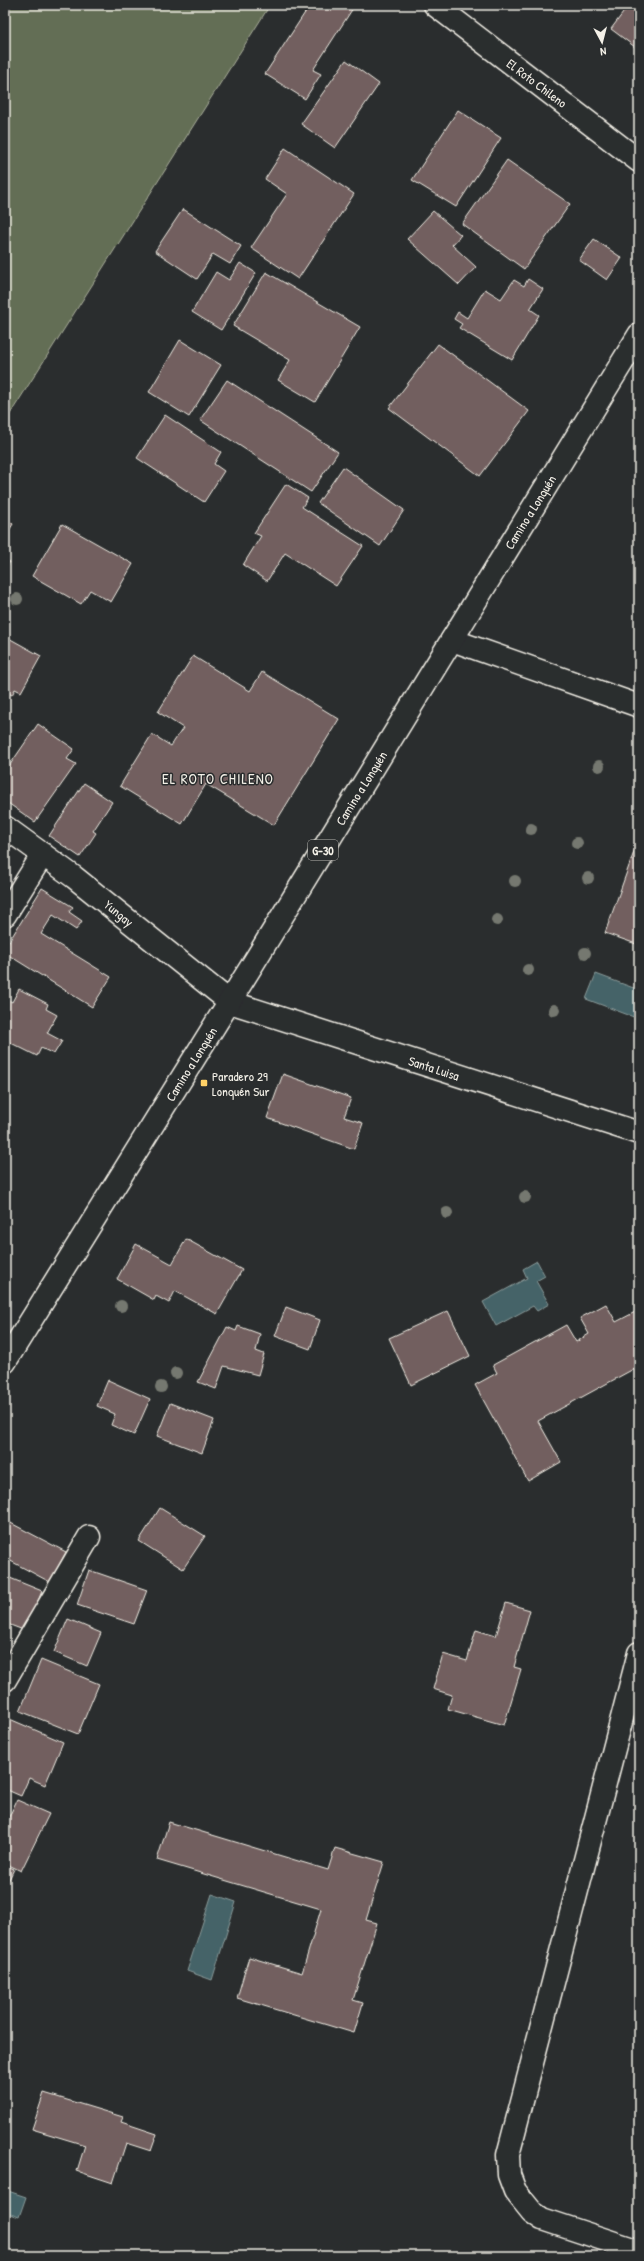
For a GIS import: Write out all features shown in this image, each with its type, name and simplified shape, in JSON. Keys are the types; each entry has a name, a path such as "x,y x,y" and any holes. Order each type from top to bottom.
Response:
{"street":[{"name":"El Roto Chileno","path":"435,5 639,161"},
{"name":"Camino a Lonquén","path":"5,1362 230,1002 639,335"},
{"path":"452,640 639,706"},
{"name":"Yungay","path":"5,827 74,877 230,1002"},
{"path":"5,915 43,854"},
{"name":"Santa Luisa","path":"230,1002 639,1133"},
{"path":"5,1680 89,1537"},
{"path":"639,1653 508,2155 507,2164 515,2191 524,2204 542,2219 639,2251"}],"green space":[{"path":"5,5 270,5 5,422"}],"water":[{"path":"596,974 639,990 639,1019 586,999"},
{"path":"537,1261 545,1276 536,1281 549,1304 537,1311 533,1306 496,1326 483,1302 527,1278 523,1269"},
{"path":"212,1894 236,1902 212,1980 187,1971"},
{"path":"5,2190 26,2197 19,2217 5,2212"}],"building":[{"path":"310,5 355,5 313,70 321,74 305,99 265,74"},
{"path":"629,5 639,5 639,50 611,29"},
{"path":"346,60 379,84 335,148 301,124"},
{"path":"458,110 501,138 456,207 412,180"},
{"path":"285,148 354,194 298,279 251,248 287,194 265,179"},
{"path":"507,160 570,204 524,269 462,224"},
{"path":"183,209 241,246 230,264 213,254 197,279 155,251"},
{"path":"433,211 461,235 452,245 476,267 459,285 407,239"},
{"path":"594,239 622,258 607,280 579,260"},
{"path":"240,263 256,273 221,330 192,312 216,272 229,280"},
{"path":"266,272 360,327 315,402 278,380 290,360 233,326"},
{"path":"528,279 543,289 530,309 539,315 512,360 459,328 462,324 454,319 458,312 467,318 485,289 501,299 514,280 524,286"},
{"path":"180,340 221,365 189,417 149,392"},
{"path":"438,344 529,411 480,476 389,408"},
{"path":"227,380 338,452 311,492 200,420"},
{"path":"165,415 221,452 214,464 224,471 204,502 137,458"},
{"path":"343,467 404,510 380,546 318,503"},
{"path":"286,484 308,498 302,507 363,546 336,586 285,553 267,581 243,565 261,536 254,533"},
{"path":"5,518 13,524 5,537"},
{"path":"62,524 133,564 111,602 90,590 81,604 32,576"},
{"path":"5,559 10,562 5,569"},
{"path":"5,636 41,656 21,692 15,689 12,695 5,691"},
{"path":"193,656 250,691 262,672 339,719 274,825 206,784 182,824 120,786 152,734 171,746 183,728 158,712"},
{"path":"38,724 74,749 67,759 76,764 35,822 5,801 5,772"},
{"path":"84,783 112,802 93,831 96,833 80,857 49,836"},
{"path":"639,838 639,945 605,933"},
{"path":"42,888 73,907 69,912 82,921 76,930 53,915 41,934 111,977 92,1007 5,953 5,948"},
{"path":"19,989 48,1004 46,1009 57,1015 47,1033 62,1041 54,1054 41,1048 37,1056 5,1040 5,998 12,1002"},
{"path":"283,1074 351,1098 344,1117 363,1123 354,1149 267,1118"},
{"path":"186,1239 242,1270 217,1314 175,1291 169,1303 156,1296 154,1300 117,1279 136,1244 172,1264"},
{"path":"606,1304 616,1322 639,1310 639,1366 538,1421 561,1462 528,1481 475,1385 497,1373 493,1365 566,1325 576,1342 589,1334 580,1318"},
{"path":"286,1307 320,1320 310,1349 275,1336"},
{"path":"448,1311 470,1356 411,1385 389,1338"},
{"path":"238,1326 260,1334 256,1351 264,1354 258,1375 224,1366 216,1389 198,1382 227,1327 236,1331"},
{"path":"108,1380 150,1399 134,1435 111,1425 115,1414 97,1406"},
{"path":"170,1403 214,1420 202,1453 157,1436"},
{"path":"160,1508 205,1536 183,1569 139,1541"},
{"path":"5,1520 66,1552 50,1582 5,1558"},
{"path":"89,1570 147,1590 134,1624 77,1605"},
{"path":"5,1576 42,1591 26,1631 5,1623"},
{"path":"506,1603 530,1610 514,1667 521,1669 504,1725 448,1709 452,1695 433,1689 443,1654 467,1661 476,1630 496,1636"},
{"path":"68,1619 101,1633 87,1666 54,1652"},
{"path":"41,1660 99,1684 78,1734 20,1711"},
{"path":"5,1717 63,1742 45,1785 29,1778 21,1796 5,1789"},
{"path":"17,1800 49,1814 21,1871 5,1863 5,1820 7,1821"},
{"path":"169,1822 328,1870 335,1848 384,1862 366,1920 377,1923 353,2000 363,2003 354,2033 237,1998 249,1957 302,1973 321,1909 157,1860"},
{"path":"5,1865 14,1869 5,1888"},
{"path":"44,2093 123,2117 121,2122 157,2134 151,2151 126,2143 113,2183 77,2171 85,2145 32,2129"}],"place":[{"name":"Paradero 29 Lonquén Sur","path":"204,1083"}],"district":[{"name":"EL ROTO CHILENO","path":"218,778"}]}
